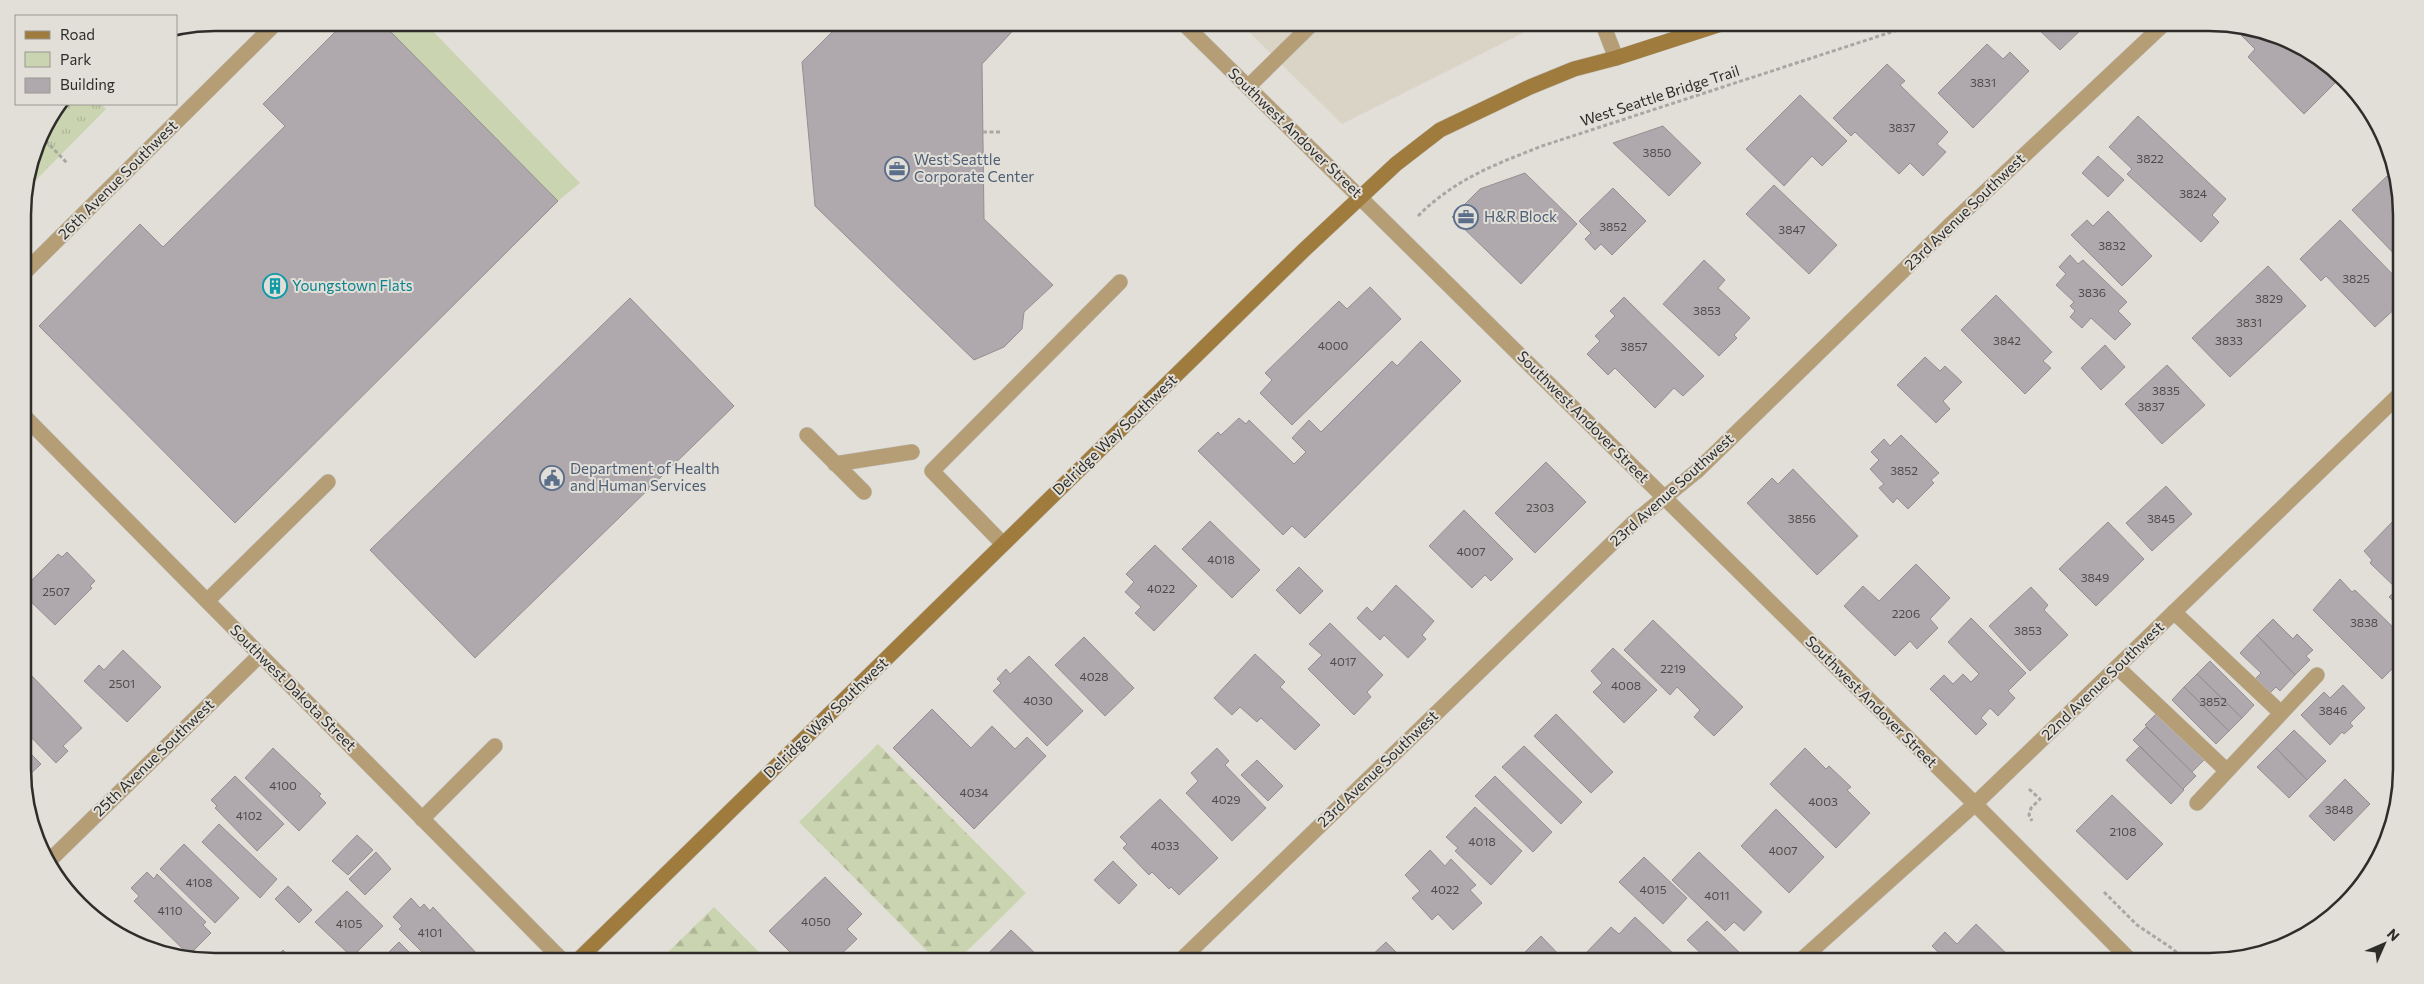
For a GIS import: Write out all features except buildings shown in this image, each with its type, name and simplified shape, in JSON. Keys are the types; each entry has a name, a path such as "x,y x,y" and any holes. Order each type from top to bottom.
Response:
{"main road":[{"name":"Delridge Way Southwest","path":"585,953 1003,544 1396,164 1440,130 1530,87 1574,69 1616,58 1699,31"}],"street":[{"name":"26th Avenue Southwest","path":"31,266 268,31"},
{"name":"Southwest Andover Street","path":"1191,31 2124,953"},
{"path":"1248,87 1304,31"},
{"path":"1606,31 1616,58"},
{"name":"23rd Avenue Southwest","path":"1188,953 1633,522 1702,466 1949,226 2156,31"},
{"path":"1003,544 932,471 1120,282"},
{"name":"22nd Avenue Southwest","path":"1809,953 1975,804 2393,401"},
{"name":"Southwest Dakota Street","path":"31,423 555,953"},
{"path":"807,436 864,492"},
{"path":"835,464 912,452"},
{"path":"207,601 328,482"},
{"path":"2174,612 2282,713"},
{"name":"25th Avenue Southwest","path":"54,857 260,655"},
{"path":"2118,667 2227,771"},
{"path":"2197,803 2317,676"},
{"path":"422,819 495,746"}],"path":[{"name":"West Seattle Bridge Trail","path":"1418,216 1436,198 1451,187 1505,160 1542,146 1894,31"},
{"path":"983,132 1001,132"},
{"path":"46,142 67,163"},
{"path":"2025,784 2040,799 2031,808 2029,815 2033,822"},
{"path":"2102,890 2137,924 2177,953"}],"shaded area":[{"path":"1248,31 1527,31 1342,124"}],"green space":[{"path":"389,31 433,31 580,183 558,201"},
{"path":"68,105 102,105 106,109 35,181 45,145"},
{"path":"878,744 1026,893 965,953 929,953 799,822"},
{"path":"714,907 760,953 667,953"}],"place":[{"name":"West Seattle Corporate Center","path":"897,169"},
{"name":"H&R Block","path":"1466,217"},
{"name":"Youngstown Flats","path":"275,286"},
{"name":"Department of Health and Human Services","path":"552,478"}]}
